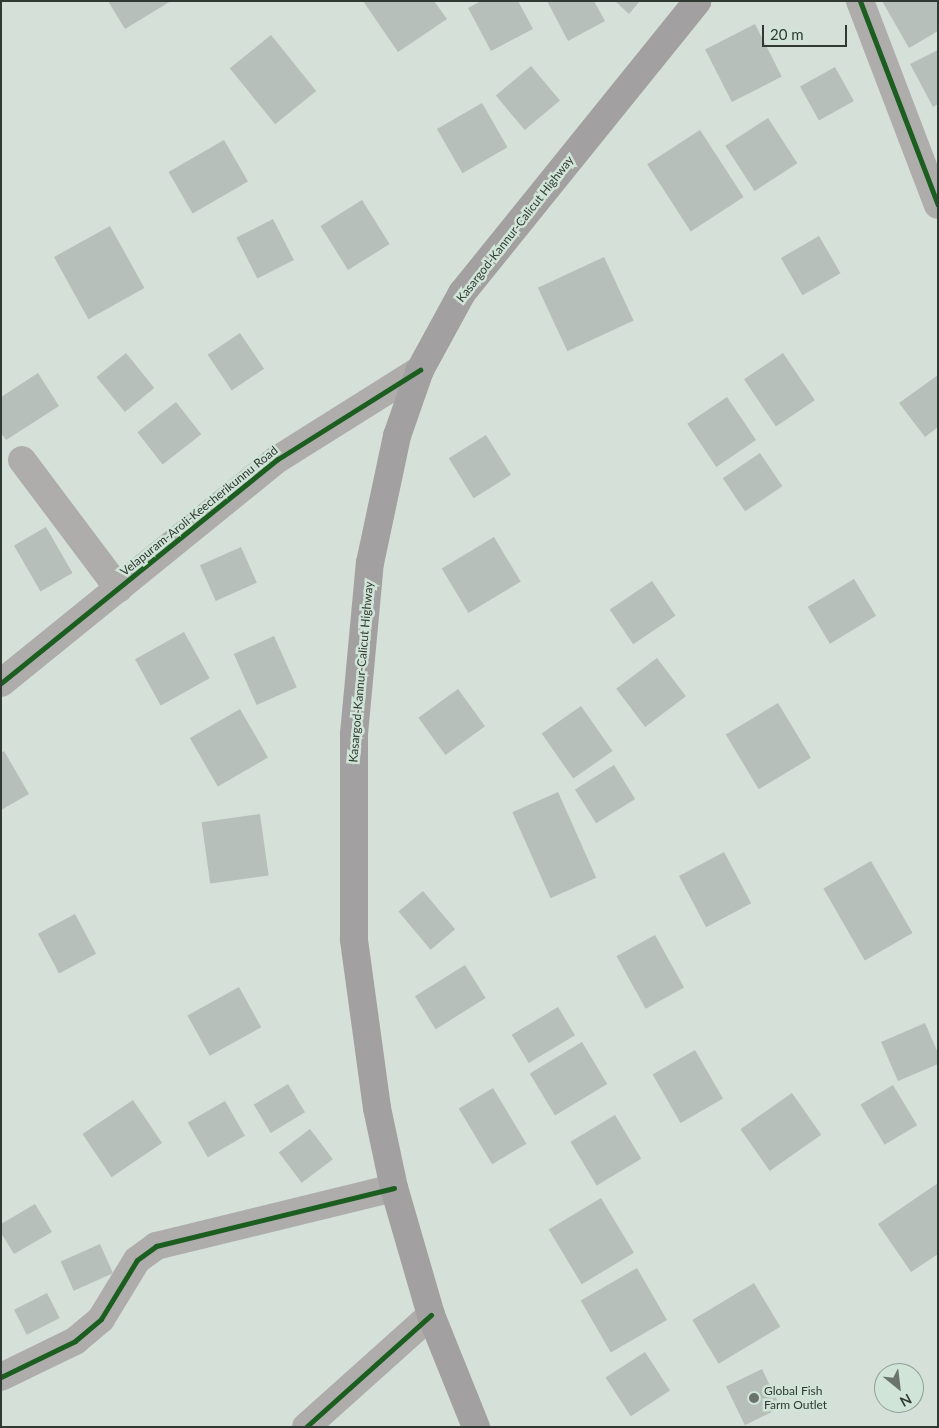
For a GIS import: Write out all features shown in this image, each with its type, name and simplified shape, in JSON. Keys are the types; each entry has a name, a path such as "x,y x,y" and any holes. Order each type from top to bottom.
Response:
{"highway":[{"name":"Kasargod-Kannur-Calicut Highway","path":"476,1427 431,1315 394,1188 377,1108 354,939 354,734 370,563 397,436 420,370 462,293 698,1"}],"street":[{"path":"860,1 938,205"},
{"name":"Velapuram-Aroli-Keecherikunnu Road","path":"1,683 278,459 420,370"},
{"path":"22,460 119,589"},
{"path":"1,1378 75,1341 101,1319 137,1260 156,1246 394,1188"},
{"path":"306,1427 431,1315"}],"building":[{"path":"108,1 171,1 125,29"},
{"path":"363,1 434,1 447,19 398,52"},
{"path":"481,1 518,1 533,29 491,51 468,8"},
{"path":"547,1 594,1 605,21 568,41"},
{"path":"615,1 640,1 629,14"},
{"path":"882,1 938,1 938,31 909,48"},
{"path":"755,24 782,77 732,102 705,49"},
{"path":"271,35 316,91 275,124 230,68"},
{"path":"938,50 938,104 933,107 910,64"},
{"path":"531,66 560,100 525,130 496,96"},
{"path":"835,67 854,101 819,121 800,86"},
{"path":"482,103 508,147 462,173 437,129"},
{"path":"768,118 797,163 755,191 725,146"},
{"path":"700,130 744,197 691,231 647,164"},
{"path":"224,140 248,182 193,214 169,172"},
{"path":"362,200 390,244 348,270 320,226"},
{"path":"273,219 294,260 257,279 236,238"},
{"path":"110,226 144,288 88,319 54,257"},
{"path":"819,236 840,273 802,295 781,258"},
{"path":"604,257 634,320 567,351 538,288"},
{"path":"240,333 264,369 232,390 208,355"},
{"path":"126,353 154,388 125,412 96,377"},
{"path":"783,353 815,400 776,427 744,379"},
{"path":"38,373 59,406 6,440 1,433 1,397"},
{"path":"938,375 938,427 925,437 899,403"},
{"path":"727,397 756,440 716,467 687,424"},
{"path":"176,402 201,434 163,464 137,432"},
{"path":"486,435 511,475 474,498 449,458"},
{"path":"760,453 782,486 745,511 723,478"},
{"path":"46,527 72,573 40,591 14,546"},
{"path":"494,537 521,582 468,613 442,568"},
{"path":"241,547 257,583 216,601 200,565"},
{"path":"854,579 876,616 830,644 808,607"},
{"path":"652,581 675,616 633,644 610,610"},
{"path":"184,632 210,678 161,706 135,659"},
{"path":"274,636 297,687 257,705 234,654"},
{"path":"657,658 686,696 645,727 616,689"},
{"path":"458,689 485,726 445,755 418,718"},
{"path":"778,703 811,758 759,789 726,734"},
{"path":"581,706 613,751 573,779 542,734"},
{"path":"240,709 268,757 218,786 190,738"},
{"path":"4,751 29,794 1,810 1,753"},
{"path":"614,765 635,799 596,823 575,789"},
{"path":"558,792 596,878 551,898 512,812"},
{"path":"260,814 269,875 210,884 202,822"},
{"path":"724,852 751,903 706,927 679,876"},
{"path":"871,861 912,933 865,960 823,889"},
{"path":"423,891 455,929 431,950 398,912"},
{"path":"75,914 96,954 59,973 38,934"},
{"path":"655,935 684,987 646,1009 617,956"},
{"path":"465,965 486,998 436,1029 415,996"},
{"path":"239,987 261,1027 210,1056 187,1016"},
{"path":"558,1007 575,1035 529,1063 512,1035"},
{"path":"925,1023 938,1053 938,1064 898,1081 881,1042"},
{"path":"582,1042 607,1084 555,1115 530,1073"},
{"path":"695,1050 723,1098 681,1123 653,1074"},
{"path":"288,1084 305,1112 271,1133 254,1105"},
{"path":"893,1085 917,1125 885,1145 860,1105"},
{"path":"493,1088 526,1144 492,1164 459,1109"},
{"path":"792,1093 821,1135 770,1171 740,1129"},
{"path":"133,1100 162,1143 112,1177 82,1134"},
{"path":"225,1101 245,1136 208,1157 188,1122"},
{"path":"615,1115 641,1159 597,1185 570,1142"},
{"path":"310,1129 333,1159 302,1183 279,1152"},
{"path":"938,1183 938,1254 911,1272 878,1224"},
{"path":"601,1198 634,1253 582,1284 549,1229"},
{"path":"35,1204 52,1232 14,1254 1,1233 1,1224"},
{"path":"100,1244 113,1273 74,1291 61,1261"},
{"path":"637,1268 667,1320 611,1352 581,1300"},
{"path":"754,1283 780,1327 719,1364 692,1320"},
{"path":"47,1293 60,1318 27,1335 14,1310"},
{"path":"645,1352 670,1391 631,1416 606,1378"},
{"name":"Global Fish Farm Outlet","path":"762,1369 781,1408 745,1425 726,1387"}],"cycle path":[{"path":"860,1 938,205"},
{"path":"1,683 278,459 420,370"},
{"path":"1,1377 75,1341 101,1319 137,1260 156,1246 394,1188"},
{"path":"306,1427 431,1315"}],"place":[{"name":"Global Fish Farm Outlet","path":"754,1398"}]}
